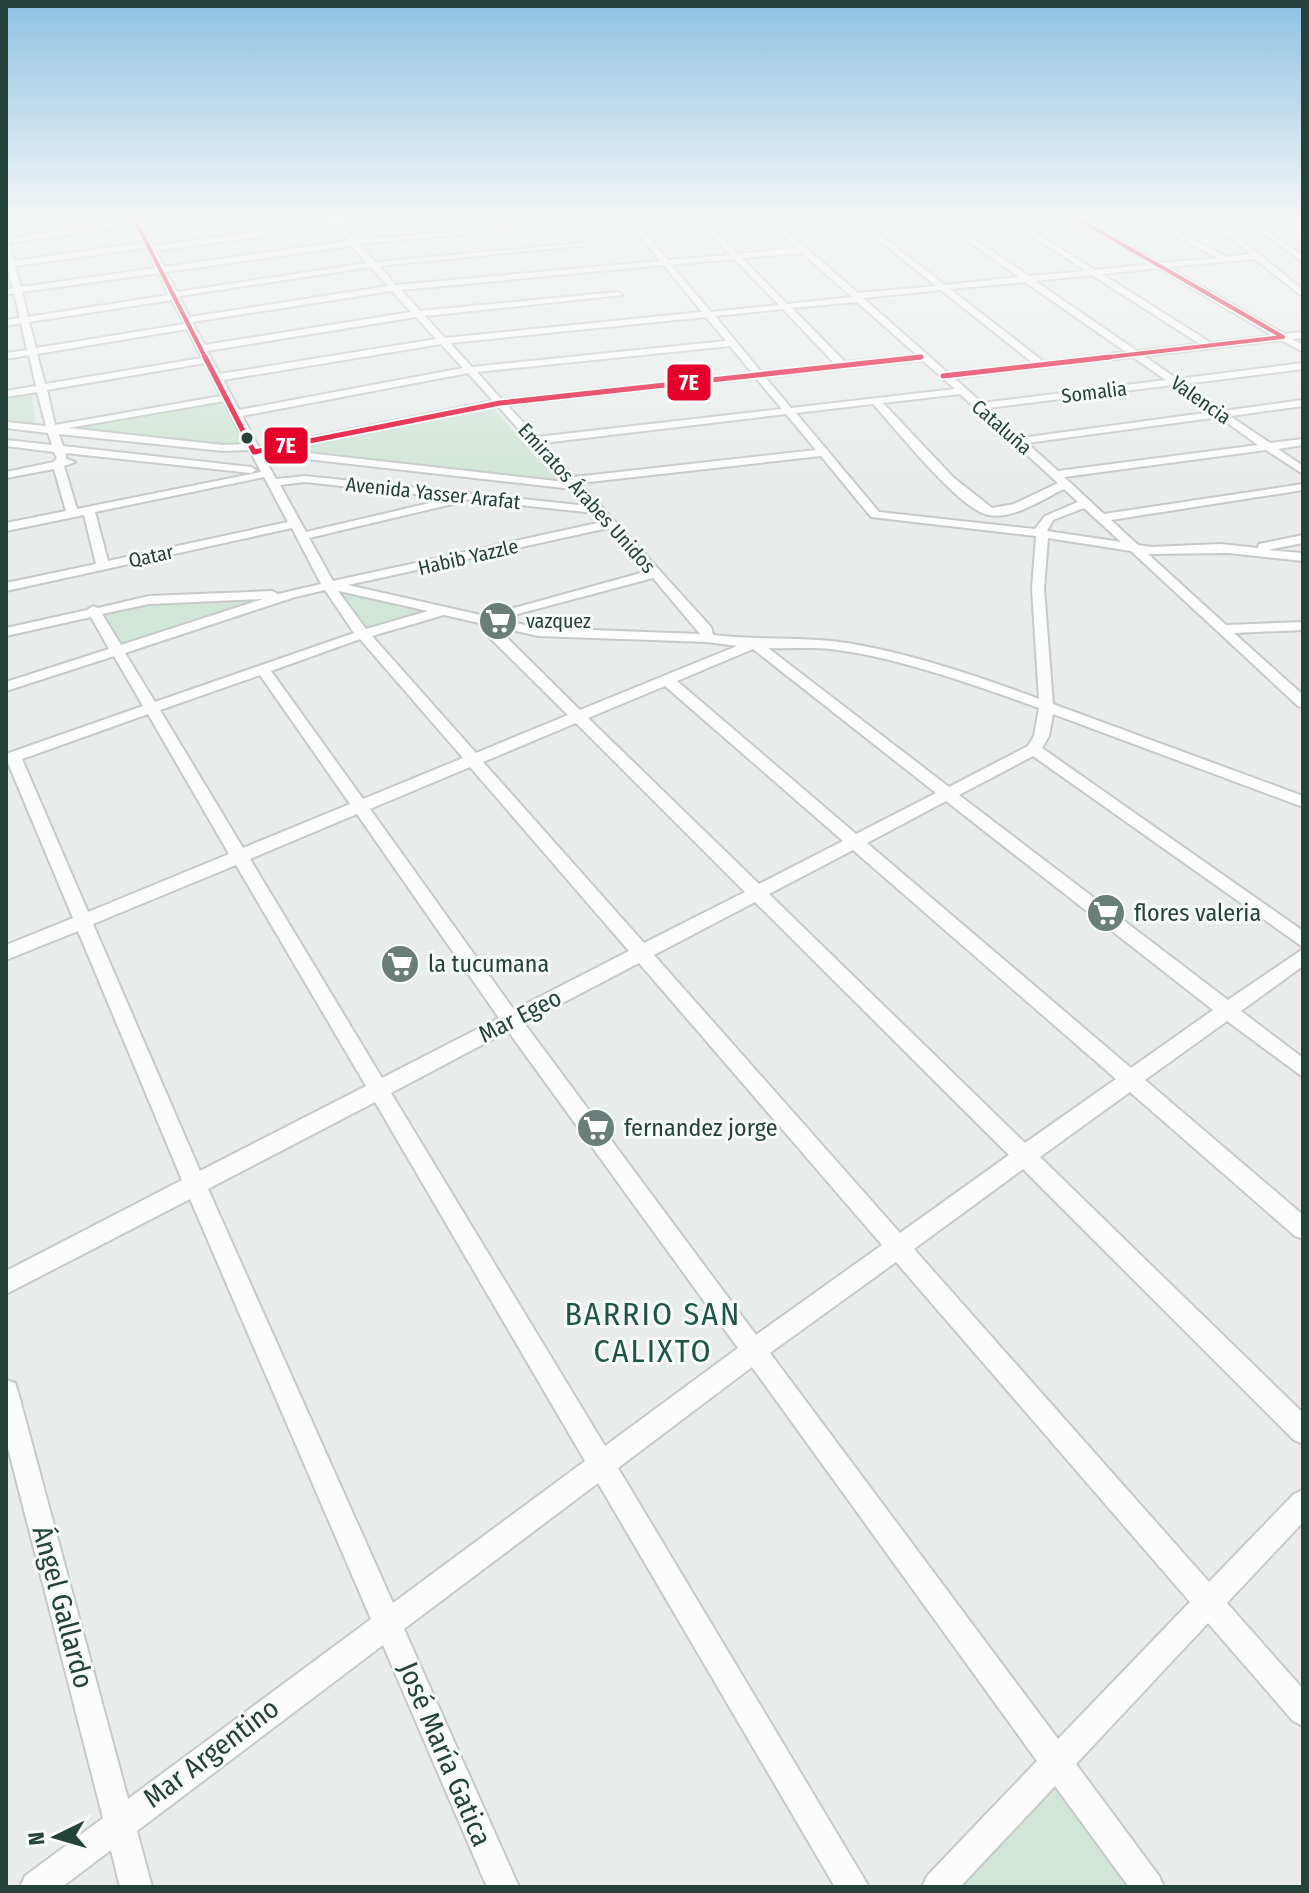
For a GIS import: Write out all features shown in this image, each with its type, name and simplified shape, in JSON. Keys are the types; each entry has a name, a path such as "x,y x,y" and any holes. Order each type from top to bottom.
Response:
{"street":[{"path":"23,308 50,431 61,449 62,458 58,464"},
{"path":"6,323 97,308"},
{"path":"179,308 256,449 266,475 363,634 1303,1711"},
{"path":"6,356 274,308"},
{"name":"Emiratos Árabes Unidos","path":"413,308 656,573 706,630 707,638"},
{"path":"200,349 417,313 469,308"},
{"path":"703,308 875,515 1129,543 1303,557"},
{"path":"216,378 441,341 633,317 769,308"},
{"path":"784,308 842,365"},
{"name":"Cataluña","path":"870,308 1302,701"},
{"path":"970,308 1042,365"},
{"name":"Valencia","path":"1071,308 1303,471"},
{"path":"1151,308 1210,346"},
{"path":"1233,308 1303,349"},
{"path":"943,376 1303,335"},
{"path":"235,414 470,370 732,343"},
{"path":"256,449 500,403 921,357"},
{"path":"6,394 206,360"},
{"name":"Somalia","path":"980,406 1303,366"},
{"path":"534,441 960,391"},
{"path":"9,443 50,431 226,398"},
{"path":"875,401 964,495 986,511 1006,510 1041,531"},
{"path":"1019,441 1303,403"},
{"path":"6,425 50,431"},
{"name":"Avenida Yasser Arafat","path":"50,431 256,449 475,476 572,484 821,453"},
{"path":"984,528 1006,510 1061,480 1303,442"},
{"name":"Avenida Yasser Arafat","path":"9,443 266,475 596,510"},
{"path":"6,475 109,455"},
{"path":"58,464 73,514"},
{"path":"6,527 266,475"},
{"path":"302,536 452,503 463,497 475,476"},
{"path":"1102,518 1303,487"},
{"path":"1085,503 1049,518 1041,531 1038,589 1046,706 1041,739 1034,749 1303,940"},
{"path":"89,511 103,566"},
{"name":"Qatar","path":"6,587 295,524"},
{"name":"Habib Yazzle","path":"292,594 608,524"},
{"path":"1250,551 1303,539"},
{"path":"485,621 499,614 656,573"},
{"path":"333,587 538,632 850,647 1046,706 1303,802"},
{"path":"6,632 93,610 149,600 292,594"},
{"path":"6,687 292,594"},
{"path":"93,610 153,706 853,1887"},
{"path":"10,758 363,634 442,611"},
{"path":"485,621 491,631 1303,1431"},
{"path":"1221,629 1303,626"},
{"path":"6,953 754,644"},
{"path":"754,644 1303,1069"},
{"path":"263,669 359,809 752,1352 1148,1887"},
{"path":"667,680 1303,1229"},
{"name":"Mar Egeo","path":"6,1283 1034,749"},
{"name":"José María Gatica","path":"10,758 84,920 195,1185 503,1887"},
{"name":"Mar Argentino","path":"36,1887 602,1462 1303,956"},
{"name":"Ángel Gallardo","path":"6,1392 136,1887"},
{"path":"938,1887 1210,1605 1303,1503"}],"green space":[{"path":"32,394 35,425 6,422 6,399"},
{"path":"222,401 250,446 238,448 55,429"},
{"path":"492,407 559,481 278,450"},
{"path":"328,588 439,611 364,633"},
{"path":"289,595 121,650 94,610 138,602"},
{"path":"1057,1766 1145,1887 945,1887"}],"transit line":[{"name":"7E","path":"180,308 254,452 500,403 921,357"},
{"name":"7E","path":"1233,308 1283,337"},
{"name":"7E","path":"943,376 1283,337"}],"place":[{"name":"vazquez","path":"498,621"},
{"name":"flores valeria","path":"1106,913"},
{"name":"la tucumana","path":"400,964"},
{"name":"fernandez jorge","path":"596,1128"}],"district":[{"name":"BARRIO SAN CALIXTO","path":"653,1332"}]}
